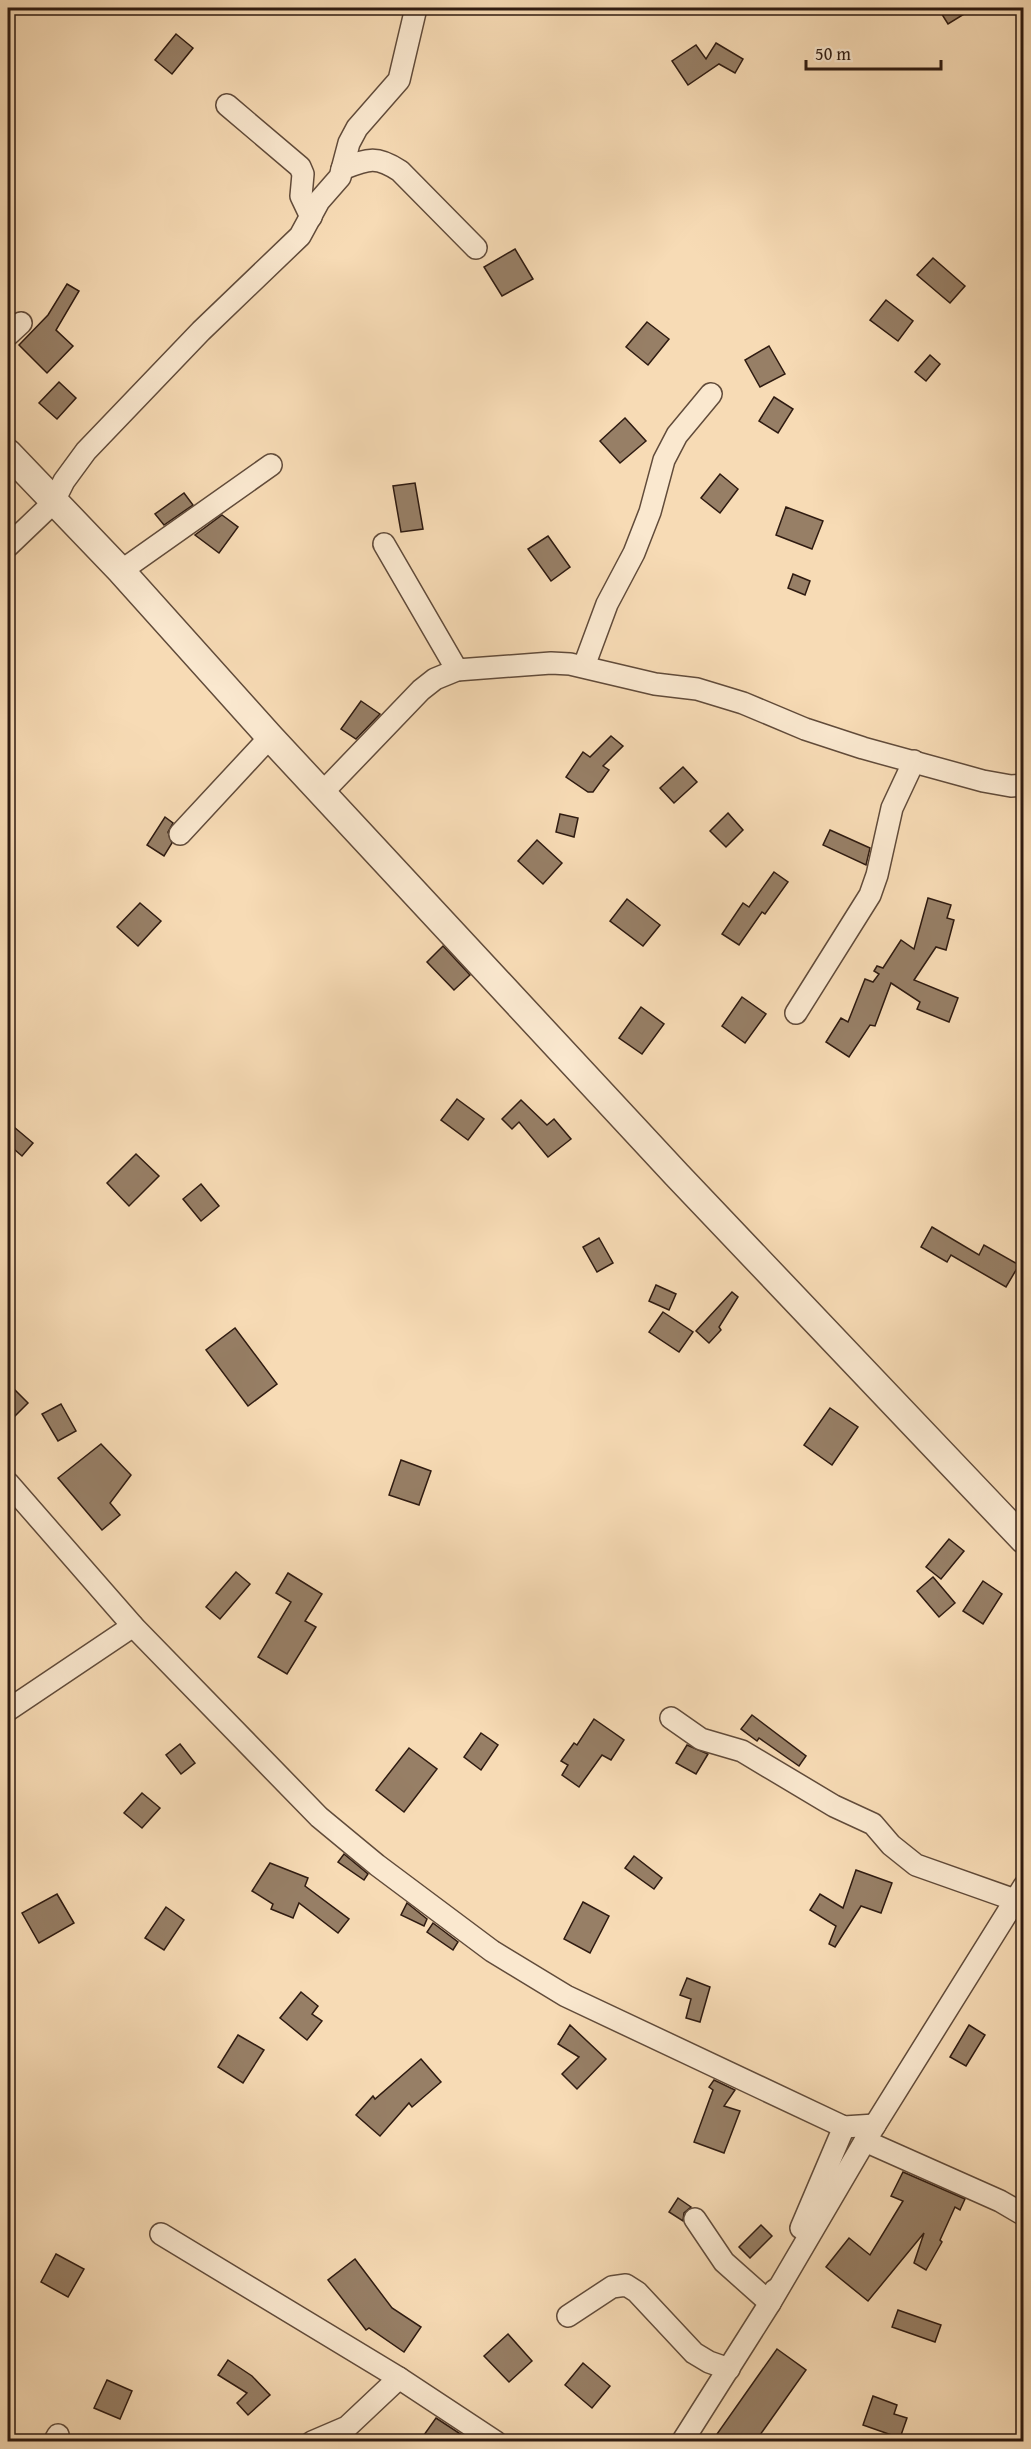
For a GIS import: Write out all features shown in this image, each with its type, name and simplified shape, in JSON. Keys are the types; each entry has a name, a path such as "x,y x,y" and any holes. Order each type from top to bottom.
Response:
{"street":[{"path":"8,546 53,503 64,481 86,451 201,332 291,245 311,217 319,201 335,184 342,170 349,143 357,128 399,80 416,8"},
{"path":"227,105 300,166 303,174 301,196 311,217"},
{"path":"342,170 364,160 378,160 387,163 400,171 476,248"},
{"path":"584,666 607,604 634,553 650,512 664,460 677,435 711,394"},
{"path":"8,453 53,503 121,571 270,737 669,1166 1023,1540"},
{"path":"121,571 271,465"},
{"path":"384,544 457,670"},
{"path":"322,793 421,690 435,679 457,670 551,663 584,666 655,684 697,689 742,703 806,729 914,762 983,781 1011,786 1023,785"},
{"path":"180,834 270,737"},
{"path":"796,1013 870,895 877,875 892,808 914,762"},
{"path":"8,1483 133,1626 319,1817 376,1865 492,1951 566,1996 844,2127 870,2133 1023,2215"},
{"path":"8,1710 133,1626"},
{"path":"671,1718 701,1739 742,1751 834,1806 873,1824 891,1845 916,1865 1019,1893 870,2133 770,2303 682,2442"},
{"path":"770,2303 844,2127"},
{"path":"694,2219 724,2262 770,2303"},
{"path":"161,2234 399,2378 495,2442"},
{"path":"568,2316 612,2287 626,2285 638,2292 694,2353 709,2362 729,2368"},
{"path":"312,2442 347,2427 399,2378"}],"building":[{"path":"938,8 974,8 948,24"},
{"path":"176,34 193,48 172,74 155,60"},
{"path":"716,43 743,59 735,73 719,64 688,85 672,61 696,45 706,59"},
{"path":"515,249 533,279 502,296 484,267"},
{"path":"933,258 965,286 950,303 917,275"},
{"path":"67,284 79,291 56,330 73,346 47,373 19,345 48,315"},
{"path":"886,300 913,321 898,341 870,320"},
{"path":"647,322 669,339 648,365 626,347"},
{"path":"769,346 785,374 760,387 745,360"},
{"path":"930,355 940,364 926,381 915,372"},
{"path":"59,382 76,398 57,419 39,403"},
{"path":"774,397 793,409 778,433 759,421"},
{"path":"625,418 646,441 620,463 600,441"},
{"path":"720,474 738,489 720,513 701,498"},
{"path":"415,483 423,529 401,532 393,486"},
{"path":"184,493 193,505 164,525 155,514"},
{"path":"786,507 823,521 812,549 776,535"},
{"path":"222,515 238,527 219,553 195,535"},
{"path":"548,536 570,567 551,581 528,549"},
{"path":"793,574 810,581 805,595 788,588"},
{"path":"361,701 380,714 356,739 341,729"},
{"path":"611,736 623,746 603,766 609,770 593,792 588,792 566,777 583,752 590,757"},
{"path":"683,767 697,782 674,803 660,788"},
{"path":"728,813 743,830 726,847 710,831"},
{"path":"560,814 578,818 574,837 556,832"},
{"path":"165,817 173,823 168,832 172,843 164,856 147,845"},
{"path":"830,830 870,848 866,865 823,845"},
{"path":"537,840 562,863 543,884 518,861"},
{"path":"774,872 788,882 765,914 762,912 739,945 722,934 743,903 749,907"},
{"path":"928,898 951,905 947,918 954,920 946,950 936,947 914,980 958,998 949,1022 917,1009 920,1002 891,983 875,1026 870,1025 849,1057 826,1042 841,1018 848,1022 865,979 873,982 879,974 874,971 877,966 883,968 901,940 914,949"},
{"path":"627,899 660,925 643,946 610,921"},
{"path":"140,903 161,921 138,946 117,927"},
{"path":"443,946 470,975 454,990 427,962"},
{"path":"742,997 766,1014 745,1043 722,1026"},
{"path":"641,1007 664,1024 642,1054 619,1038"},
{"path":"457,1099 484,1119 468,1140 441,1120"},
{"path":"521,1100 547,1125 554,1119 571,1139 548,1157 519,1122 512,1129 502,1119"},
{"path":"8,1122 33,1143 22,1156 8,1144"},
{"path":"136,1154 159,1176 129,1206 107,1183"},
{"path":"201,1184 219,1206 201,1221 183,1199"},
{"path":"932,1227 979,1255 984,1245 1019,1265 1006,1287 951,1255 947,1262 921,1247"},
{"path":"599,1238 613,1263 597,1272 583,1247"},
{"path":"656,1285 676,1294 669,1310 649,1301"},
{"path":"732,1292 738,1297 719,1327 721,1330 709,1343 696,1331"},
{"path":"663,1312 693,1332 679,1352 649,1332"},
{"path":"235,1328 277,1384 248,1406 206,1350"},
{"path":"8,1383 28,1403 8,1423"},
{"path":"61,1404 76,1431 58,1441 42,1414"},
{"path":"830,1408 858,1427 832,1465 804,1445"},
{"path":"101,1444 131,1475 110,1503 120,1515 102,1530 58,1478"},
{"path":"401,1460 431,1471 419,1505 389,1495"},
{"path":"949,1539 964,1551 941,1579 926,1567"},
{"path":"236,1572 250,1584 220,1619 206,1607"},
{"path":"288,1573 322,1594 305,1621 316,1627 287,1674 258,1657 291,1602 276,1593"},
{"path":"933,1577 955,1603 939,1617 917,1591"},
{"path":"983,1581 1002,1594 983,1624 963,1611"},
{"path":"752,1715 806,1756 799,1766 759,1738 757,1741 741,1729"},
{"path":"594,1719 624,1740 611,1760 602,1755 579,1787 562,1775 568,1765 561,1761 574,1743 577,1745"},
{"path":"481,1733 498,1745 481,1770 464,1757"},
{"path":"180,1744 195,1763 181,1774 166,1755"},
{"path":"687,1745 708,1754 696,1774 676,1763"},
{"path":"409,1748 437,1769 404,1812 376,1790"},
{"path":"142,1793 160,1808 142,1828 124,1813"},
{"path":"344,1854 368,1874 364,1880 338,1862"},
{"path":"634,1856 662,1878 654,1889 625,1868"},
{"path":"270,1863 308,1878 305,1886 349,1919 338,1933 299,1903 293,1918 271,1909 273,1904 252,1891"},
{"path":"856,1870 892,1883 881,1913 861,1906 835,1947 829,1944 836,1926 810,1910 820,1894 843,1908"},
{"path":"57,1894 74,1923 39,1943 22,1913"},
{"path":"583,1902 609,1916 590,1953 564,1939"},
{"path":"407,1903 427,1919 424,1926 401,1915"},
{"path":"166,1907 184,1920 164,1950 145,1938"},
{"path":"433,1923 458,1942 453,1950 427,1932"},
{"path":"687,1978 710,1987 700,2022 686,2018 691,1999 680,1995"},
{"path":"301,1992 318,2006 312,2014 322,2021 307,2040 280,2018"},
{"path":"570,2025 606,2059 577,2089 562,2074 579,2057 558,2044"},
{"path":"969,2025 985,2035 966,2066 950,2057"},
{"path":"238,2035 264,2050 243,2083 218,2067"},
{"path":"421,2059 441,2082 412,2107 409,2103 380,2136 356,2115 373,2096 375,2099"},
{"path":"714,2080 735,2090 724,2106 740,2111 724,2153 694,2142 713,2090 709,2087"},
{"path":"903,2172 965,2199 960,2210 955,2207 940,2240 942,2242 926,2270 914,2263 924,2233 868,2301 826,2267 849,2238 870,2255 903,2201 891,2196"},
{"path":"678,2198 691,2207 684,2213 683,2221 669,2212"},
{"path":"761,2225 772,2236 750,2258 739,2247"},
{"path":"56,2254 84,2269 68,2297 41,2282"},
{"path":"355,2259 392,2308 421,2327 404,2352 369,2328 366,2330 328,2280"},
{"path":"898,2310 941,2325 935,2342 892,2327"},
{"path":"508,2334 532,2361 509,2382 484,2356"},
{"path":"777,2349 806,2370 755,2442 727,2442 717,2434"},
{"path":"228,2360 252,2376 270,2395 248,2415 237,2403 247,2393 218,2375"},
{"path":"583,2363 610,2386 592,2408 565,2385"},
{"path":"107,2380 132,2391 120,2419 94,2408"},
{"path":"873,2396 897,2405 894,2414 907,2418 900,2438 863,2425"},
{"path":"436,2418 462,2435 458,2442 419,2442"}]}
